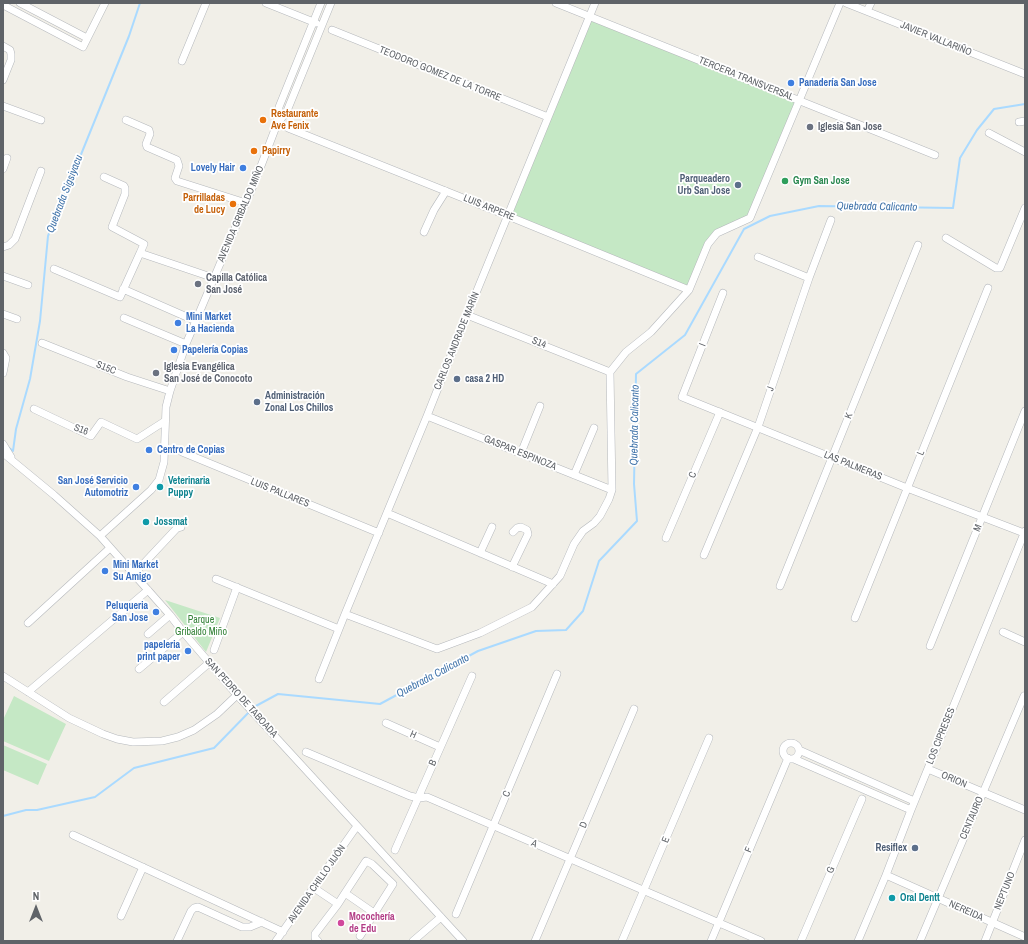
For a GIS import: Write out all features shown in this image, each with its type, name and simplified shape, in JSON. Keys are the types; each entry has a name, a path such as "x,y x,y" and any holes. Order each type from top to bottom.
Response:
{"street":[{"path":"20,3 87,38"},
{"path":"3,5 83,47 105,3"},
{"path":"182,61 206,3"},
{"path":"266,3 322,26"},
{"name":"AVENIDA GRIBALDO MIÑO","path":"277,124 278,107 321,3"},
{"name":"AVENIDA GRIBALDO MIÑO","path":"100,536 151,490 159,480 164,462 166,407 186,344 246,204 277,124 287,111 332,3"},
{"name":"TERCERA TRANSVERSAL","path":"556,3 935,155"},
{"name":"CARLOS ANDRADE MARÍN","path":"319,679 596,3"},
{"path":"345,614 437,649 480,633 532,608 560,576 574,544 583,531 594,523 600,516 612,490 610,372 626,352 651,332 689,290 708,244 718,233 750,218 840,3"},
{"name":"JAVIER VALLARIÑO","path":"846,3 1023,73"},
{"path":"867,11 871,3"},
{"name":"TEODORO GOMEZ DE LA TORRE","path":"332,30 548,117"},
{"path":"3,46 10,50 11,54 11,60 3,80"},
{"path":"1023,73 1025,65"},
{"path":"3,106 41,120"},
{"path":"126,120 149,130 150,134 146,144 147,147 177,160 179,166 175,178 176,181 246,204"},
{"name":"LUIS ARPERE","path":"288,128 689,290"},
{"path":"989,133 1025,152"},
{"path":"3,169 7,158"},
{"path":"3,247 9,245 15,239 41,171"},
{"path":"54,269 120,297 144,244 112,227 125,194 125,188 124,186 104,177"},
{"path":"424,232 434,210 446,191"},
{"path":"946,238 996,268 1000,268 1025,210"},
{"name":"J","path":"704,555 758,427 809,278 831,220"},
{"name":"K","path":"780,586 918,245"},
{"path":"140,253 214,278"},
{"path":"758,257 809,278"},
{"path":"3,276 28,285"},
{"name":"L","path":"855,618 988,288"},
{"path":"123,290 196,321"},
{"name":"I","path":"682,397 723,293"},
{"path":"3,314 17,319"},
{"name":"S14","path":"467,315 610,372"},
{"path":"124,318 186,344"},
{"name":"S15C","path":"42,343 127,377 170,391"},
{"path":"3,353 6,358 3,373"},
{"name":"LAS PALMERAS","path":"682,397 982,518 1024,532"},
{"path":"521,453 540,406"},
{"name":"S16","path":"34,409 91,436 101,422 137,440 165,421"},
{"name":"M","path":"930,646 1025,411"},
{"name":"C","path":"666,538 720,412"},
{"name":"GASPAR ESPINOZA","path":"427,416 612,490"},
{"path":"574,475 594,428"},
{"name":"SAN PEDRO DE TABOADA","path":"3,444 13,461"},
{"name":"LUIS PALLARES","path":"182,452 379,533"},
{"name":"SAN PEDRO DE TABOADA","path":"3,453 54,494 100,536 170,615 182,632 237,695 463,941"},
{"path":"387,513 448,536 480,553 553,584"},
{"path":"133,575 176,528 181,527"},
{"path":"480,553 492,527"},
{"path":"512,567 528,534 522,527 517,528 513,532"},
{"name":"LOS CIPRESES","path":"858,941 886,876 914,801 1024,532"},
{"path":"28,623 110,548"},
{"path":"216,579 339,629"},
{"path":"214,650 237,587"},
{"path":"28,692 148,590"},
{"path":"148,634 170,615"},
{"path":"139,669 182,632"},
{"path":"1002,632 1025,642"},
{"path":"164,702 209,662"},
{"name":"C","path":"456,914 557,674"},
{"path":"3,676 69,718 103,734 117,739 133,742 162,741 178,737 194,730 218,714 237,695"},
{"name":"B","path":"395,850 472,676"},
{"name":"CENTAURO","path":"920,941 1024,696"},
{"name":"D","path":"535,941 634,708"},
{"name":"H","path":"386,723 440,747"},
{"name":"E","path":"622,941 709,738"},
{"path":"911,810 791,759 784,751 788,745 796,745 799,750 914,801"},
{"path":"791,759 798,756 799,750"},
{"name":"A","path":"306,752 410,796 419,798 427,797 570,860 644,890 761,941"},
{"name":"F","path":"711,941 791,759"},
{"name":"ORION","path":"928,769 1025,810"},
{"name":"G","path":"801,941 862,799"},
{"name":"AVENIDA CHILLO JIJÓN","path":"276,941 357,826"},
{"path":"73,835 283,932"},
{"name":"NEPTUNO","path":"985,941 1025,840"},
{"path":"318,941 315,934 338,904 366,861 372,864 393,884 360,936"},
{"path":"121,916 143,867"},
{"name":"NEREIDA","path":"886,876 1025,937"},
{"path":"314,888 338,904"},
{"path":"345,893 374,913"},
{"path":"177,941 191,911 198,906 242,927 250,927 262,922"},
{"path":"413,941 440,917"}],"green space":[{"path":"590,16 800,101 750,218 717,233 708,244 689,290 508,216"},
{"name":"Parque Gribaldo Miño","path":"165,600 220,618 206,652"},
{"path":"14,696 66,724 49,761 3,741 3,720"},
{"path":"3,745 47,764 38,785 3,770"}],"waterway":[{"name":"Quebrada Sigsiyacu","path":"8,447 13,451 16,429 30,379 40,321 48,236 129,36 140,3"},
{"name":"Quebrada Calicanto","path":"3,816 26,810 37,810 95,797 134,768 214,748 254,707 278,694 380,704 478,651 536,631 566,630 583,611 599,561 637,521 634,484 636,374 685,335 744,229 770,216 819,206 953,208 960,158 977,130 994,109 1025,104"}],"place":[{"name":"Panadería San Jose","path":"791,83"},
{"name":"Restaurante Ave Fenix","path":"263,120"},
{"name":"Iglesia San Jose","path":"810,127"},
{"name":"Papirry","path":"254,151"},
{"name":"Lovely Hair","path":"243,168"},
{"name":"Gym San Jose","path":"785,181"},
{"name":"Parqueadero Urb San Jose","path":"738,185"},
{"name":"Parrilladas de Lucy","path":"233,204"},
{"name":"Capilla Católica San José","path":"198,284"},
{"name":"Mini Market La Hacienda","path":"178,323"},
{"name":"Papelería Copias","path":"174,350"},
{"name":"Iglesia Evangélica San José de Conocoto","path":"156,373"},
{"name":"casa 2 HD","path":"457,379"},
{"name":"Administración Zonal Los Chillos","path":"257,402"},
{"name":"Centro de Copias","path":"149,450"},
{"name":"San José Servicio Automotriz","path":"136,487"},
{"name":"Veterinaria Puppy","path":"160,487"},
{"name":"Jossmat","path":"146,522"},
{"name":"Mini Market Su Amigo","path":"105,571"},
{"name":"Peluqueria San Jose","path":"156,612"},
{"name":"papeleria print paper","path":"188,651"},
{"name":"Resiflex","path":"915,848"},
{"name":"Oral Dentt","path":"892,898"},
{"name":"Mocochería de Edu","path":"341,923"}]}
